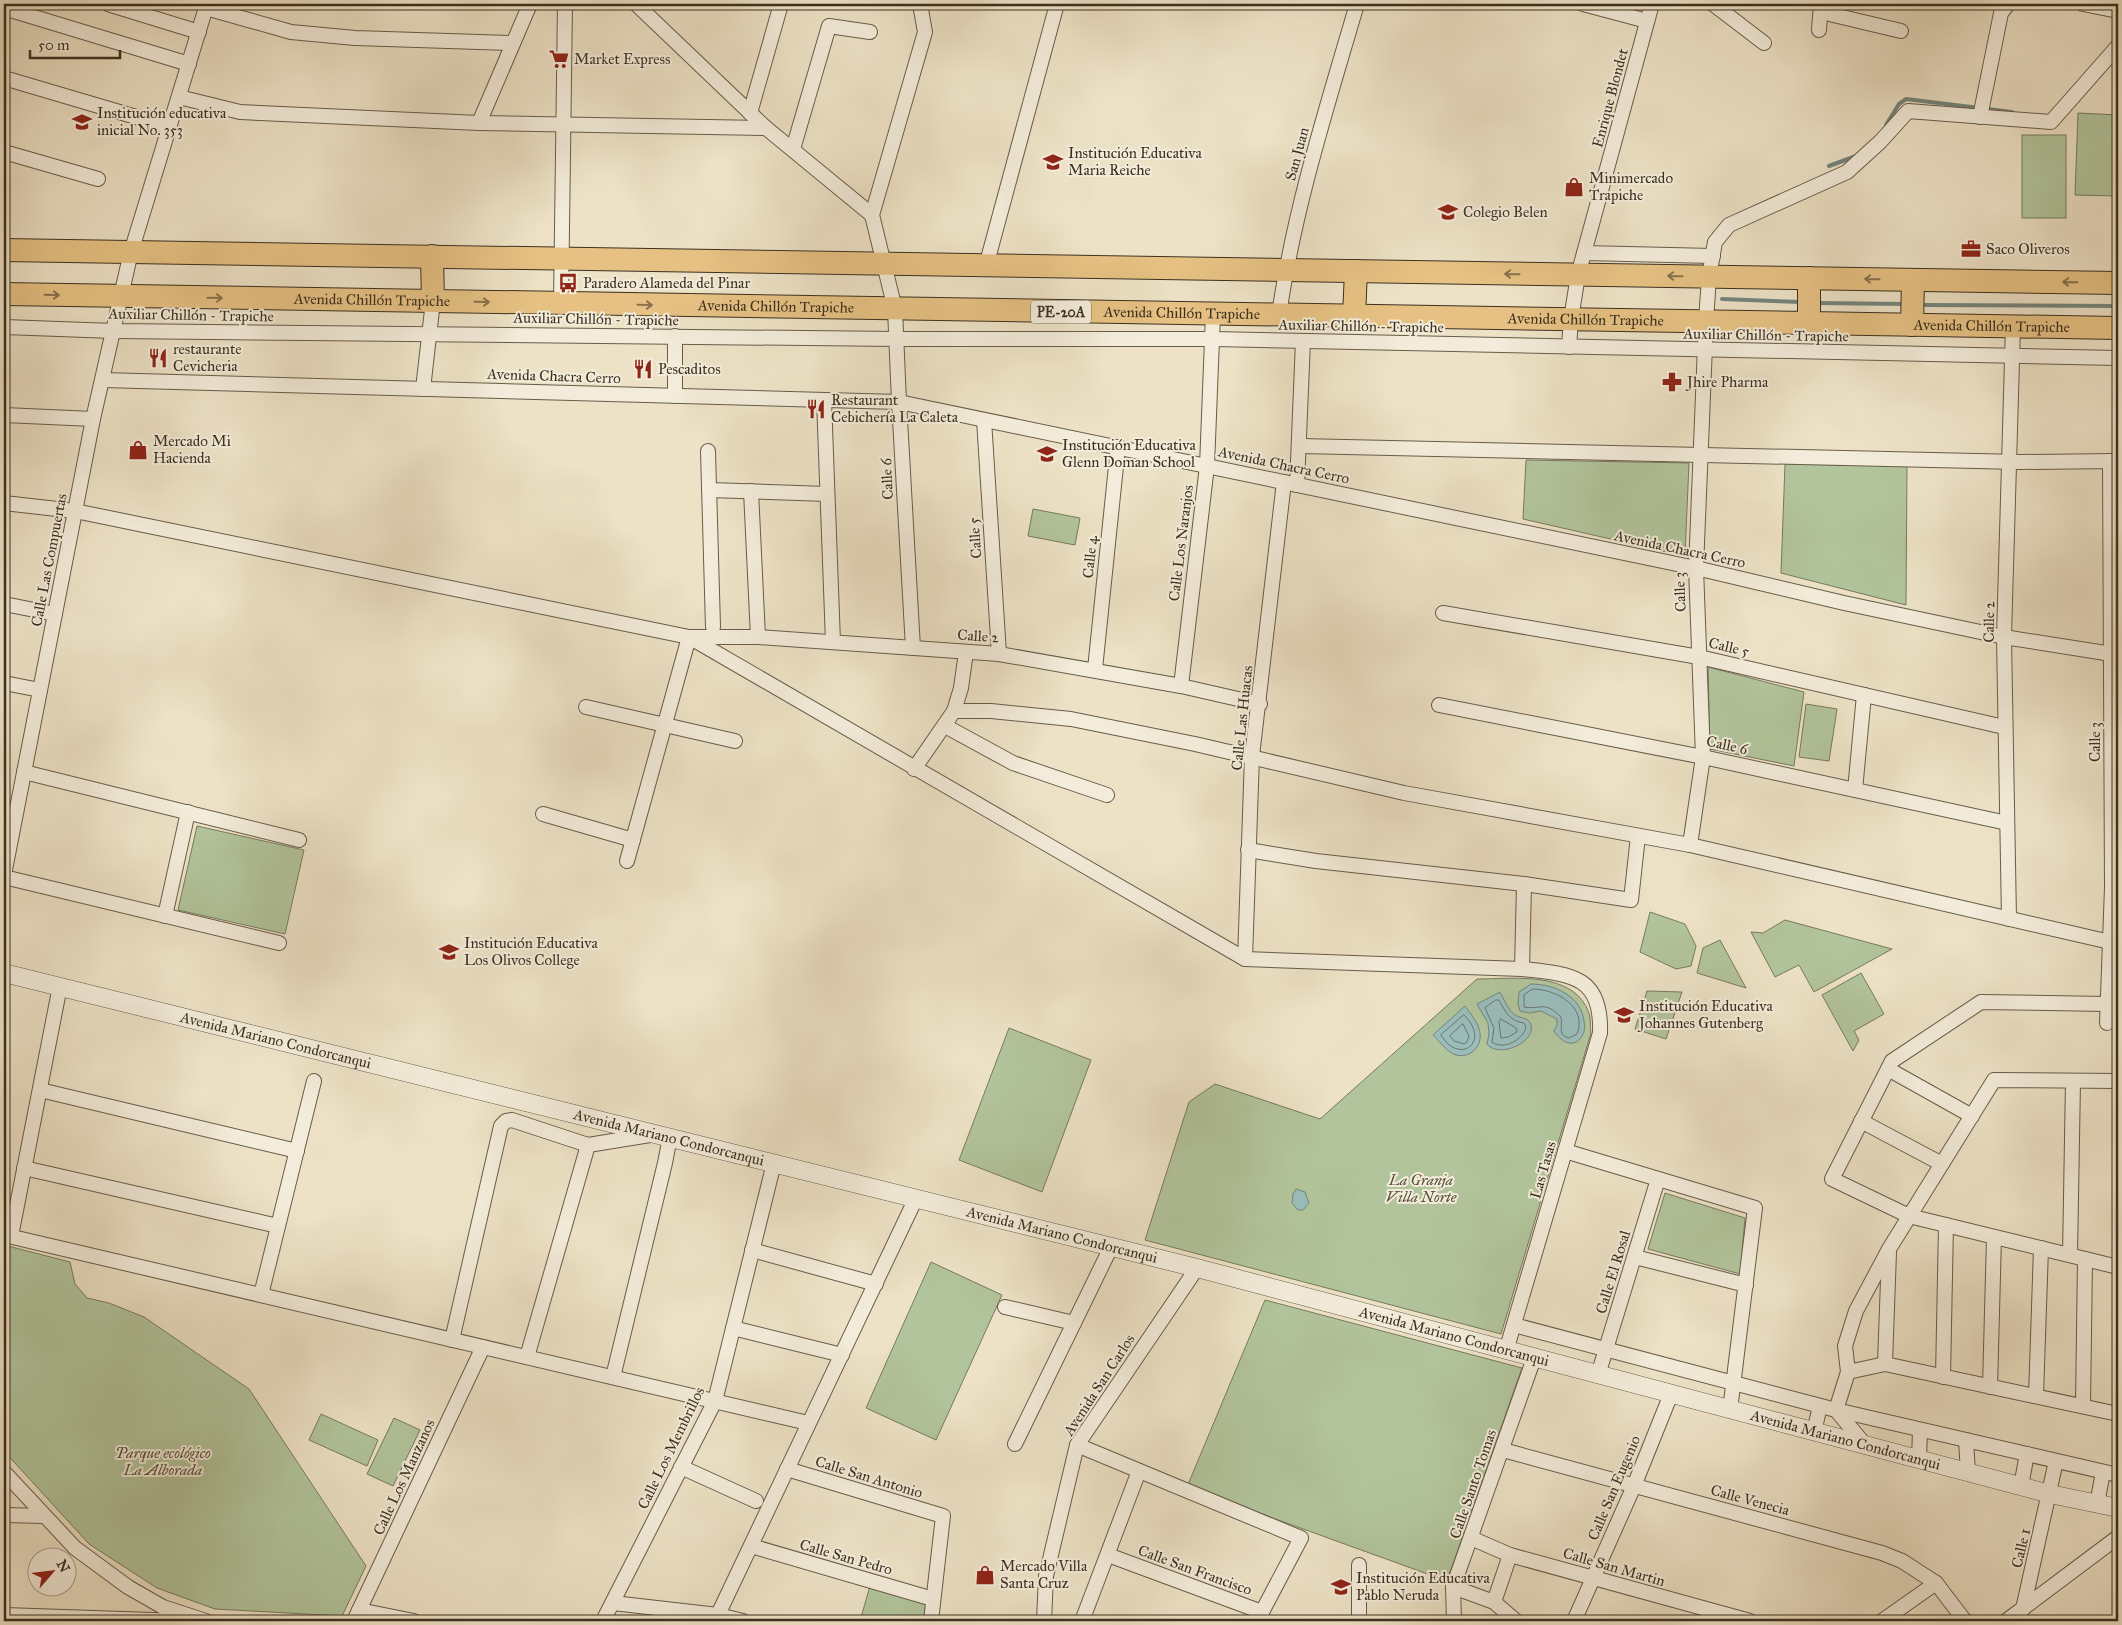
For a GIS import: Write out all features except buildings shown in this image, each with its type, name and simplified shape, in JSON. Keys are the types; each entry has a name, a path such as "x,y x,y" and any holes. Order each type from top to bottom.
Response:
{"main road":[{"path":"4,250 1578,275 1711,266 1809,278 2118,283"},
{"path":"432,256 433,301"},
{"path":"1354,316 1356,271"},
{"path":"1809,278 1809,323"},
{"path":"1912,325 1913,280"},
{"name":"Avenida Chillón Trapiche","path":"4,294 2118,328"}],"street":[{"path":"108,4 199,32"},
{"path":"479,123 530,4"},
{"path":"561,303 565,4"},
{"path":"636,4 766,128 872,215 925,32 920,4"},
{"path":"750,113 781,4"},
{"path":"986,266 1057,4"},
{"name":"San Juan","path":"1279,316 1285,270 1295,225 1357,4"},
{"path":"1583,4 1647,21"},
{"name":"Enrique Blondet","path":"1569,347 1570,319 1578,275 1652,4"},
{"path":"1713,4 1764,42"},
{"path":"1980,117 2001,13 2008,4"},
{"path":"2083,4 2118,11"},
{"path":"207,6 291,32 355,38 513,43"},
{"name":"Calle Las Compuertas","path":"4,876 93,419 132,252 207,6"},
{"path":"4,8 189,64"},
{"path":"1819,30 1821,8 1901,31"},
{"path":"793,149 829,26 870,32"},
{"name":"Calle 3","path":"1690,846 1703,757 1696,568 1706,321 1715,242 1728,225 1847,172 1881,141 1908,111 2052,122 2118,46"},
{"path":"4,78 170,126"},
{"path":"179,97 240,112 479,123 766,128"},
{"path":"4,152 98,179"},
{"name":"Calle 6","path":"872,215 883,264 896,308 899,402 913,648"},
{"path":"1584,253 1711,266"},
{"path":"423,389 433,301"},
{"name":"Calle Los Naranjos","path":"1181,686 1207,466 1214,314"},
{"name":"Calle 2","path":"2009,919 2004,727 2004,637 2013,326"},
{"name":"Auxiliar Chillón - Trapiche","path":"4,327 114,331 897,339 1213,339 1705,351 2013,354 2118,358"},
{"path":"675,336 675,396"},
{"name":"Calle Las Huacas","path":"1245,959 1252,756 1290,483 1300,446 1303,341"},
{"name":"Avenida Chacra Cerro","path":"103,380 899,402 1696,568 1844,603 2004,637 2114,654"},
{"path":"824,400 833,642"},
{"path":"4,415 93,419"},
{"name":"Calle 5","path":"984,420 999,654"},
{"path":"1300,446 2010,461 2114,461"},
{"name":"Calle 4","path":"1095,670 1118,447"},
{"path":"708,451 713,627"},
{"name":"Calle 3","path":"2107,1023 2114,940 2112,887 2114,461"},
{"path":"709,490 827,494"},
{"path":"751,491 758,637"},
{"path":"4,502 75,511 689,637 1245,959 1522,969 1524,884"},
{"path":"4,604 55,614"},
{"name":"Calle 5","path":"1443,613 1699,656 2004,727"},
{"path":"627,861 689,637"},
{"name":"Calle 2","path":"689,637 758,637 999,654 1181,686 1260,704"},
{"path":"914,769 954,711 961,688 966,652"},
{"path":"4,683 40,690"},
{"path":"1855,790 1864,694"},
{"name":"Calle 6","path":"1439,705 1703,757 2007,823"},
{"path":"586,707 735,741"},
{"path":"954,711 991,711 1071,719 1252,756 1404,793 1690,846 2009,919 2114,940"},
{"path":"945,726 1013,763 1107,795"},
{"path":"24,772 299,840"},
{"path":"165,916 188,812"},
{"path":"543,814 633,840"},
{"path":"1248,850 1316,861 1524,884 1631,900 1638,836"},
{"path":"4,876 279,943"},
{"name":"Las Tasas","path":"1506,1351 1600,1033 1601,1014 1596,997 1584,983 1561,973 1522,969"},
{"name":"Avenida Mariano Condorcanqui","path":"4,973 1197,1268 1919,1460 2050,1494 2118,1508"},
{"path":"60,986 24,1168 7,1235 808,1423"},
{"path":"2108,1004 1981,1002 1892,1061 1832,1179 1910,1216 2118,1267"},
{"path":"1888,1070 1972,1116"},
{"path":"1866,1446 1836,1410 1848,1372 1845,1346 1856,1311 1889,1249 1994,1080 2118,1081"},
{"path":"2070,1255 2073,1080"},
{"path":"261,1295 314,1081"},
{"path":"40,1090 296,1151"},
{"path":"452,1340 501,1126 506,1121 512,1120 588,1144 664,1135 665,1163 613,1377"},
{"path":"1861,1121 1942,1164"},
{"path":"527,1357 588,1144"},
{"path":"1565,1152 1755,1208 1730,1410"},
{"name":"Calle Los Membrillos","path":"603,1621 715,1401 774,1163"},
{"path":"24,1168 278,1226"},
{"name":"Calle El Rosal","path":"1598,1375 1658,1179"},
{"path":"717,1618 916,1198"},
{"path":"1943,1377 1946,1225"},
{"path":"1990,1387 1994,1237"},
{"path":"1015,1444 1111,1247"},
{"path":"2036,1396 2041,1248"},
{"path":"1885,1364 1889,1249"},
{"path":"752,1250 876,1284"},
{"path":"1634,1257 1746,1285"},
{"path":"2083,1406 2086,1259"},
{"name":"Avenida San Carlos","path":"1044,1621 1046,1576 1077,1445 1197,1268"},
{"path":"1005,1307 1074,1323"},
{"name":"Avenida Mariano Condorcanqui","path":"1514,1325 1836,1410 2118,1475"},
{"path":"733,1328 842,1355"},
{"name":"Calle Los Manzanos","path":"356,1616 483,1347"},
{"name":"Calle Santo Tomas","path":"1454,1621 1453,1587 1534,1358"},
{"path":"1848,1372 1885,1364 2118,1414"},
{"name":"Calle San Eugenio","path":"1574,1621 1634,1486 1671,1394"},
{"path":"1814,1432 1820,1406"},
{"path":"1919,1460 1920,1430"},
{"path":"1966,1440 1968,1472"},
{"path":"1077,1445 1301,1538 1262,1617"},
{"name":"Calle Venecia","path":"1503,1450 1882,1552 1917,1569 1936,1583 1965,1621"},
{"path":"2021,1486 2027,1454"},
{"name":"Calle 1","path":"2023,1608 2056,1461"},
{"path":"681,1467 756,1501"},
{"name":"Calle San Antonio","path":"787,1469 942,1516 933,1600"},
{"path":"1082,1621 1139,1471"},
{"path":"4,1472 75,1548 128,1586 164,1607 206,1621"},
{"path":"2096,1504 2103,1472"},
{"path":"4,1490 20,1490"},
{"path":"4,1516 44,1516"},
{"path":"2006,1621 2118,1537"},
{"name":"Calle San Martin","path":"1471,1538 1510,1554 1750,1621"},
{"name":"Calle San Pedro","path":"750,1546 933,1600"},
{"path":"1494,1602 1510,1554"},
{"name":"Calle San Francisco","path":"1108,1555 1262,1617"},
{"path":"1358,1565 1359,1621"},
{"path":"1882,1621 1936,1583"},
{"path":"1453,1587 1494,1602 1516,1621"},
{"path":"931,1621 933,1600"},
{"path":"613,1604 743,1621"},
{"path":"4,1615 183,1621"},
{"path":"356,1616 414,1621"}],"green space":[{"path":"2078,113 2118,115 2116,196 2075,195"},
{"path":"2022,135 2066,135 2066,218 2022,218"},
{"path":"1526,460 1689,463 1685,556 1523,519"},
{"path":"1785,464 1907,466 1906,605 1781,573"},
{"path":"1033,509 1080,518 1075,545 1028,536"},
{"path":"1708,667 1804,692 1794,766 1710,749"},
{"path":"1806,704 1837,709 1829,761 1799,757"},
{"path":"197,826 304,850 285,934 178,910"},
{"path":"1650,912 1685,924 1696,946 1691,966 1676,969 1640,952"},
{"path":"1785,920 1892,949 1814,992 1799,965 1775,977 1751,932 1763,933"},
{"path":"1720,940 1746,988 1697,973 1703,948"},
{"path":"1861,973 1884,1014 1854,1031 1859,1040 1853,1051 1822,995"},
{"name":"La Granja Villa Norte","path":"1524,978 1556,983 1570,990 1581,999 1589,1013 1591,1033 1501,1334 1145,1240 1189,1102 1215,1084 1320,1119 1477,979"},
{"path":"1647,991 1682,992 1666,1039 1635,1029"},
{"path":"1009,1028 1091,1060 1042,1192 959,1160"},
{"path":"1665,1193 1745,1218 1740,1274 1648,1249"},
{"name":"Parque ecológico La Alborada","path":"4,1245 70,1262 75,1284 87,1298 109,1303 144,1317 249,1389 366,1566 342,1616 215,1609 157,1588 89,1544 4,1451"},
{"path":"931,1262 1002,1295 936,1440 866,1408"},
{"path":"1265,1300 1522,1368 1447,1581 1187,1487"},
{"path":"321,1414 378,1440 367,1466 309,1440"},
{"path":"394,1418 420,1430 393,1486 367,1474"},
{"path":"870,1586 926,1601 924,1621 860,1621"}],"water":[{"path":"1531,984 1557,989 1572,998 1578,1005 1582,1012 1585,1026 1579,1040 1575,1043 1563,1041 1554,1031 1557,1019 1541,1011 1529,1013 1520,1011 1518,1004 1519,992"},
{"path":"1500,992 1513,1013 1530,1022 1531,1031 1522,1042 1508,1049 1500,1050 1487,1044 1489,1034 1488,1023 1477,1004"},
{"path":"1465,1006 1478,1026 1480,1040 1476,1049 1462,1056 1453,1054 1433,1035"},
{"path":"1296,1189 1305,1192 1309,1203 1303,1210 1298,1210 1292,1203 1293,1194"}],"waterway":[{"path":"1886,125 1899,104 1906,99 2012,112"},
{"path":"1829,166 1856,156"},
{"path":"1722,299 1801,302"},
{"path":"1816,303 1906,304"},
{"path":"1921,305 2118,306"}],"place":[{"name":"Market Express","path":"559,59"},
{"name":"Institución educativa inicial No. 353","path":"82,122"},
{"name":"Institución Educativa Maria Reiche","path":"1053,162"},
{"name":"Minimercado Trapiche","path":"1574,187"},
{"name":"Colegio Belen","path":"1448,212"},
{"name":"Saco Oliveros","path":"1971,249"},
{"name":"Paradero Alameda del Pinar","path":"568,283"},
{"name":"restaurante Cevicheria","path":"158,358"},
{"name":"Pescaditos","path":"643,369"},
{"name":"Jhire Pharma","path":"1672,382"},
{"name":"Restaurant Cebichería La Caleta","path":"816,409"},
{"name":"Mercado Mi Hacienda","path":"138,450"},
{"name":"Institución Educativa Glenn Doman School","path":"1047,454"},
{"name":"Institución Educativa Los Olivos College","path":"449,952"},
{"name":"Institución Educativa Johannes Gutenberg","path":"1624,1015"},
{"name":"Mercado Villa Santa Cruz","path":"985,1575"},
{"name":"Institución Educativa Pablo Neruda","path":"1341,1587"}]}
